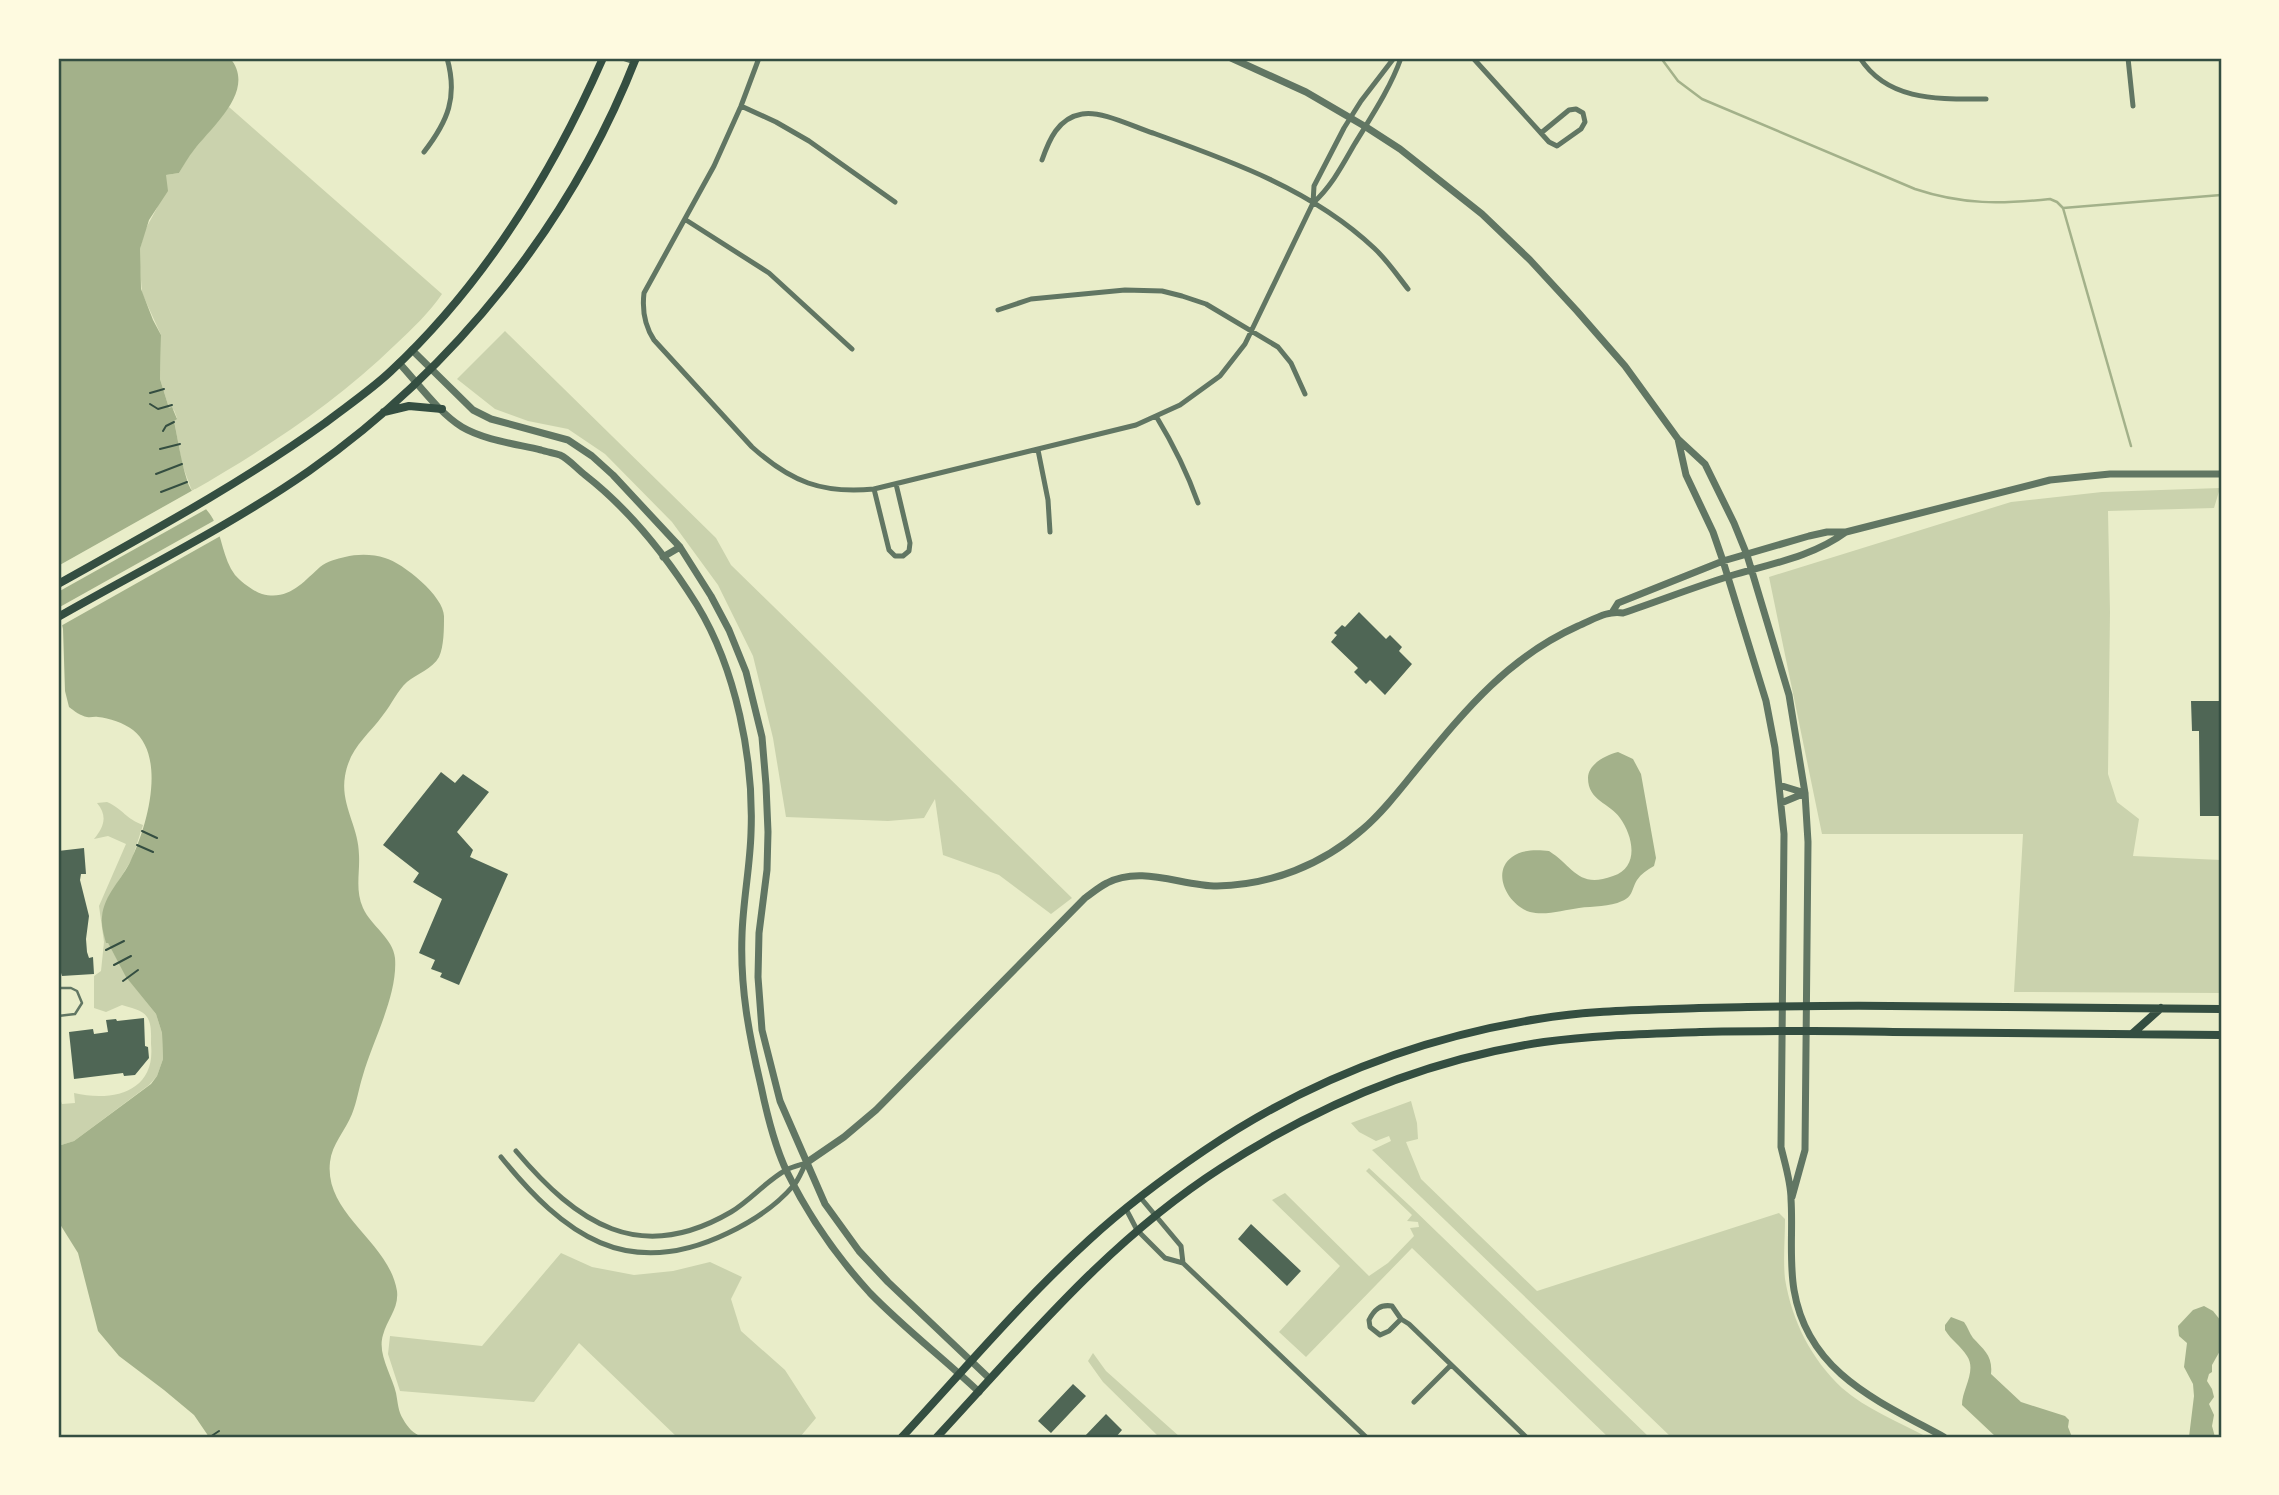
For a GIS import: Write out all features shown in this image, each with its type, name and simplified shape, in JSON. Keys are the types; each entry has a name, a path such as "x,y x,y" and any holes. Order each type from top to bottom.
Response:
{"main road":[{"path":"58,584 220,494 311,433 361,396 399,363 465,291 523,211 578,115 603,58"},
{"path":"58,617 233,518 309,470 431,369 488,307 549,227 578,180 635,60"},
{"path":"381,413 409,406 442,409"},
{"path":"902,1437 1045,1282 1140,1197 1205,1150 1282,1103 1338,1076 1405,1050 1539,1018 1615,1010 1806,1005 2221,1009"},
{"path":"2132,1034 2161,1008"},
{"path":"937,1437 1063,1299 1155,1216 1218,1170 1268,1139 1348,1098 1413,1073 1478,1056 1555,1041 1615,1034 1806,1030 2221,1035"}],"street":[{"path":"424,152 439,134 451,103 452,82 447,58"},
{"path":"622,58 635,60"},
{"path":"759,58 715,166 645,293 644,316 654,340 752,447 778,468 802,482 838,491 874,489 1136,425 1180,405 1220,376 1234,360 1252,331 1313,203 1326,191 1366,127 1401,58"},
{"path":"1231,58 1306,92 1350,117 1400,149 1482,214 1530,260 1625,366 1678,439 1705,464 1747,555 1789,695 1805,793 1808,842 1805,1150 1791,1197"},
{"path":"1313,203 1314,186 1350,117 1394,58"},
{"path":"1473,58 1549,142 1557,146 1581,129 1585,122 1583,113 1576,109 1569,110 1541,133"},
{"path":"1860,58 1874,75 1893,89 1918,96 1986,99"},
{"path":"2128,58 2133,106"},
{"path":"741,106 809,141 895,202"},
{"path":"1042,160 1049,140 1070,118 1083,113 1103,116 1248,169 1313,203 1375,248 1408,289"},
{"path":"686,220 769,273 852,349"},
{"path":"998,310 1031,299 1125,290 1162,291 1206,304 1278,347 1291,363 1305,394"},
{"path":"412,350 473,410 491,419 568,440 614,475 680,547 729,631 749,682 762,737 768,832 758,977 762,1030 780,1101 825,1204 859,1251 990,1379"},
{"path":"399,363 427,395 461,426 482,435 560,455 600,486 643,531 697,607 729,679 745,741 751,831 742,933 742,981 747,1030 766,1111 786,1170 830,1242 868,1290 979,1392"},
{"path":"1156,416 1180,458 1199,503"},
{"path":"1678,439 1686,475 1713,532 1728,576 1766,701 1775,748 1784,834 1781,1147 1791,1197 1793,1289 1802,1322 1833,1368 1848,1382 1944,1437"},
{"path":"1038,450 1048,500 1050,532"},
{"path":"1613,611 1618,603 1723,561 1808,536 1846,532 2050,480 2110,474 2221,474"},
{"path":"600,486 614,475"},
{"path":"874,489 889,550 895,556 904,556 909,551 910,543 896,484"},
{"path":"516,1151 539,1177 576,1209 615,1231 647,1237 676,1235 710,1223 747,1202 786,1170 806,1163 844,1137 876,1110 1085,898 1109,881 1143,875 1216,886 1273,878 1321,860 1365,828 1389,803 1477,697 1499,676 1544,645 1573,628 1613,611 1623,613 1728,576 1818,549 1846,532"},
{"path":"663,557 680,547"},
{"path":"1779,785 1805,793"},
{"path":"1781,803 1805,793"},
{"path":"751,831 768,832"},
{"path":"747,1030 762,1030"},
{"path":"501,1157 531,1193 570,1227 612,1248 645,1254 676,1250 720,1237 767,1209 795,1185 806,1163"},
{"path":"1140,1197 1181,1246 1183,1263"},
{"path":"1126,1209 1137,1230 1165,1258 1183,1263 1366,1437"},
{"path":"1401,1320 1380,1335 1370,1327 1369,1320 1379,1307 1392,1306 1401,1320 1409,1324 1526,1437"},
{"path":"1414,1402 1451,1365"}],"lane":[{"path":"58,988 77,991 82,1003 75,1014 58,1016"}],"path":[{"path":"150,393 164,389"},
{"path":"149,404 158,409 172,405"},
{"path":"163,431 166,425 174,422"},
{"path":"160,449 180,444"},
{"path":"156,474 182,464"},
{"path":"161,492 187,482"},
{"path":"142,831 157,838"},
{"path":"137,845 153,852"},
{"path":"106,950 124,941"},
{"path":"114,965 131,956"},
{"path":"123,981 138,970"},
{"path":"210,1437 219,1431"}],"shaded area":[{"path":"58,58 230,58 237,70 238,82 229,107 179,173 166,175 168,191 149,220 140,249 141,289 161,335 160,379 169,408 172,407 177,419 174,421 185,473 192,490 213,519 235,575 259,593 280,595 295,589 329,562 355,555 375,556 393,561 412,574 431,591 442,609 443,637 439,657 400,689 355,750 347,766 345,797 358,845 358,888 361,901 367,914 390,944 395,958 395,972 389,1002 367,1061 354,1109 333,1149 330,1162 331,1181 337,1197 392,1273 397,1297 395,1309 383,1335 382,1350 401,1416 411,1430 422,1437 209,1437 194,1415 119,1356 98,1331 78,1253 58,1221 58,1146 74,1141 151,1084 163,1059 162,1033 156,1014 126,977 106,943 102,924 106,901 131,860 143,830 151,793 149,757 143,742 133,730 112,720 87,717 78,713 69,707 65,691 63,629 58,606"},
{"path":"229,107 442,294 414,327 348,387 272,442 192,491 182,464 174,420 177,418 174,410 169,408 160,379 161,335 142,293 140,249 145,230 157,208 166,175 179,173 188,157"},
{"path":"505,331 716,538 731,565 1072,898 1051,914 999,875 943,855 935,799 924,818 888,821 786,817 773,738 753,656 718,585 672,522 605,454 568,429 528,421 495,409 457,379"},
{"path":"2220,488 2214,508 2108,511 2108,774 2117,802 2139,819 2133,856 2221,860 2221,993 2014,992 2023,834 1822,834 1769,577 2011,502 2102,492"},
{"path":"1618,752 1633,759 1641,774 1656,858 1654,866 1644,872 1626,899 1617,903 1548,913 1522,909 1509,896 1502,880 1506,864 1520,853 1549,851 1577,874 1592,880 1613,876 1627,866 1632,850 1625,825 1616,813 1595,797 1588,778 1594,764"},
{"path":"107,802 143,825 132,859 107,900 108,943 128,979 156,1014 162,1033 163,1059 157,1076 149,1085 74,1141 58,1146 58,1093 62,1104 75,1103 74,1093 103,1096 129,1090 147,1073 151,1060 151,1034 149,1020 145,1014 122,1005 106,1012 94,1008 94,976 101,971 104,942 99,906 126,844 108,836 94,839 104,817 97,803"},
{"path":"1411,1101 1418,1139 1406,1142 1421,1179 1537,1291 1779,1213 1785,1219 1784,1272 1788,1295 1812,1352 1831,1377 1851,1396 1927,1437 1671,1437 1372,1150 1391,1141 1389,1136 1376,1141 1359,1132 1351,1123"},
{"path":"1369,1168 1649,1437 1608,1437 1412,1248 1306,1357 1279,1332 1340,1266 1272,1200 1285,1193 1369,1276 1388,1263 1414,1236 1410,1228 1419,1227 1418,1222 1407,1221 1412,1215 1366,1171"},
{"path":"561,1253 592,1267 634,1275 673,1271 710,1262 742,1277 731,1299 741,1331 785,1370 816,1418 800,1437 677,1437 579,1343 534,1402 400,1391 388,1354 390,1336 482,1346"},
{"path":"2204,1306 2213,1311 2221,1321 2221,1349 2207,1381 2214,1397 2209,1404 2214,1415 2212,1426 2215,1437 2189,1437 2193,1384 2184,1367 2187,1343 2179,1336 2178,1326 2193,1310"},
{"path":"1951,1317 1964,1322 1987,1354 1991,1362 1991,1374 2021,1402 2065,1416 2069,1420 2068,1427 2072,1437 1996,1437 1962,1405 1970,1374 1970,1362 1945,1330"},
{"path":"1093,1353 1106,1371 1180,1437 1159,1437 1103,1382 1088,1361"}],"pier":[{"path":"195,489 210,507 58,592 58,566"},
{"path":"217,519 224,534 59,627 58,608"}],"building":[{"path":"1359,612 1386,639 1390,635 1402,647 1399,651 1412,664 1385,695 1370,680 1366,684 1354,672 1358,668 1331,642 1337,635 1334,633 1342,625 1345,627"},
{"path":"2191,701 2221,701 2221,816 2200,816 2199,731 2192,731"},
{"path":"441,772 455,783 463,774 489,792 457,832 473,850 470,857 508,874 459,985 440,977 442,973 431,969 435,960 419,953 442,899 413,882 419,873 383,845"},
{"path":"84,848 86,874 81,874 80,880 89,916 87,952 89,958 93,957 94,974 62,976 61,973 58,974 58,851"},
{"path":"144,1018 145,1046 148,1047 149,1058 135,1075 124,1076 123,1073 74,1079 69,1032 93,1029 94,1034 108,1032 106,1020"},
{"path":"1251,1224 1301,1271 1287,1286 1238,1239"},
{"path":"1073,1384 1086,1396 1051,1433 1038,1421"},
{"path":"1106,1414 1122,1430 1116,1437 1084,1437"}],"waterway":[{"path":"1661,58 1678,81 1702,99 1915,189 1966,201 2015,202 2050,199 2057,202 2063,208 2131,446"},
{"path":"2063,208 2221,195"}]}
